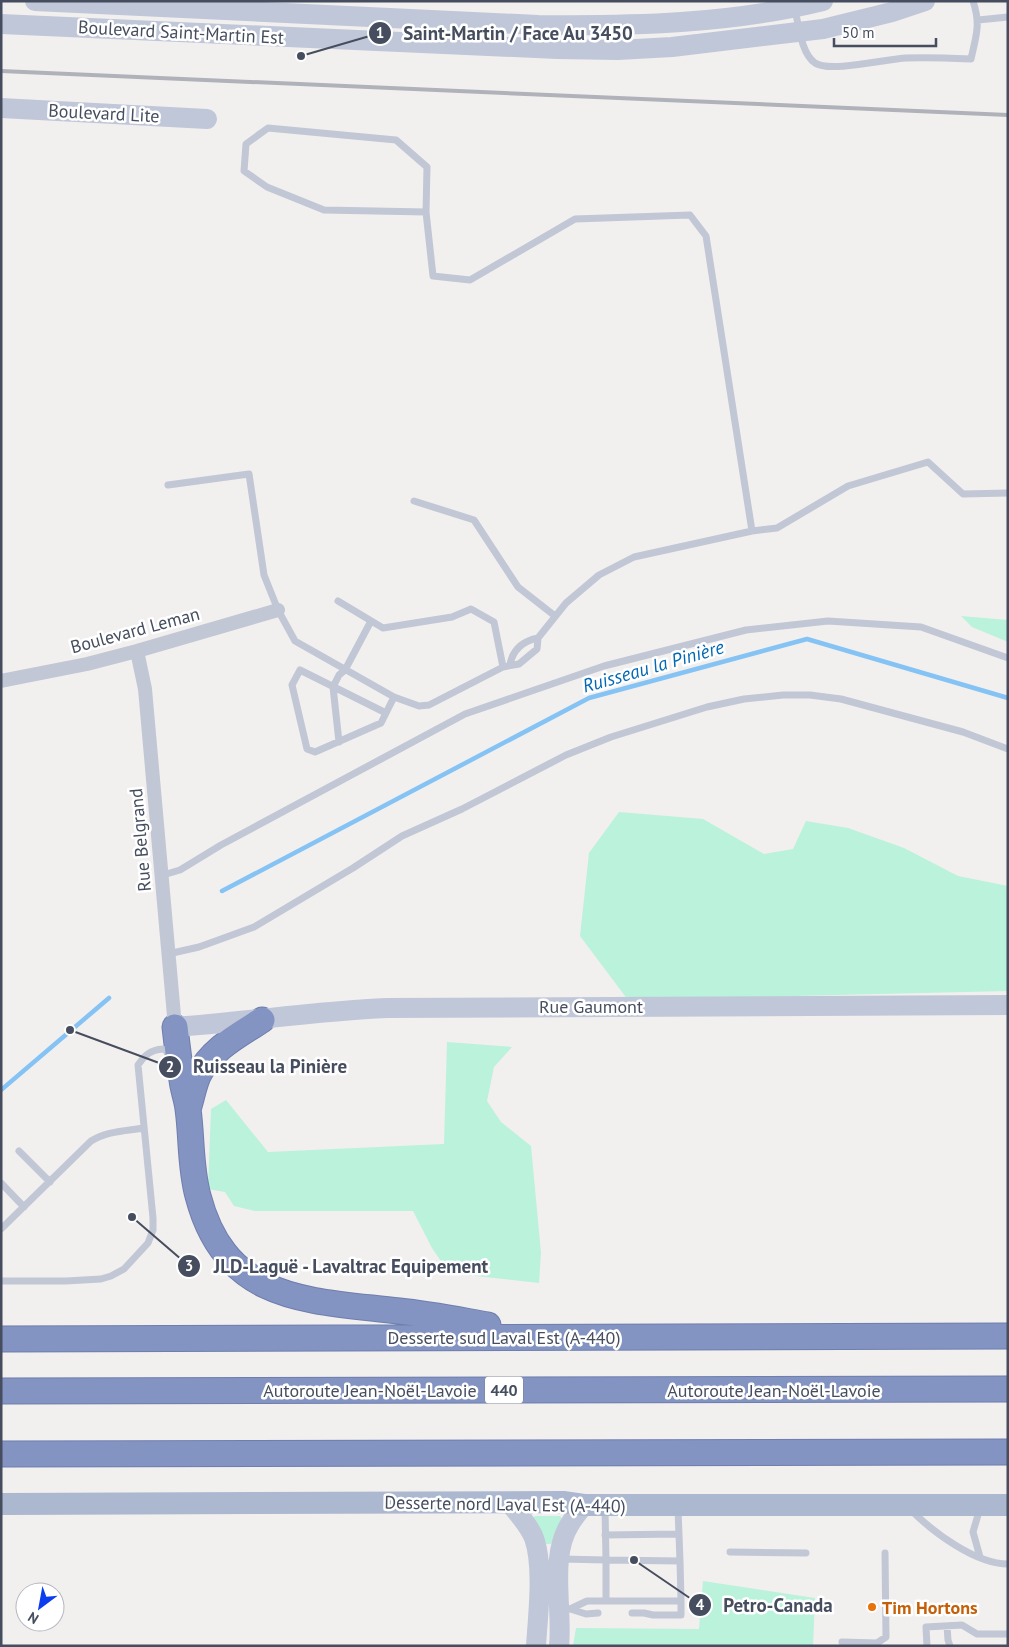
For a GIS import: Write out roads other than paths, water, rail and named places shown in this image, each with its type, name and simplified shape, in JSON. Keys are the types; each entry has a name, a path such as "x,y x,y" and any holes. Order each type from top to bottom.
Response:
{"highway":[{"path":"188,1108 197,1078 209,1058 222,1046 262,1020"},
{"path":"175,1027 171,1053 182,1079 188,1108 193,1173 198,1195 205,1219 217,1243 240,1268 259,1282 289,1296 315,1302 401,1311 560,1337"},
{"name":"Desserte sud Laval Est (A-440)","path":"1,1339 1008,1336"},
{"path":"1,1345 48,1339"},
{"name":"Autoroute Jean-Noël-Lavoie","path":"1,1391 1008,1389"},
{"path":"1,1454 1008,1452"}],"main road":[{"name":"Boulevard Saint-Martin Est","path":"35,1 538,25 676,22 747,15 823,1"},
{"name":"Boulevard Saint-Martin Est","path":"1,24 599,50 686,46 823,29 925,1"},
{"name":"Boulevard Lite","path":"1,108 206,119"},
{"name":"Rue Gaumont","path":"175,1027 352,1010 440,1007 1008,1005"},
{"name":"Desserte nord Laval Est (A-440)","path":"1,1504 563,1502 594,1505 678,1506 1008,1505"},
{"path":"510,1503 549,1559 553,1609 559,1646"},
{"path":"549,1559 570,1524 594,1505"},
{"path":"536,1646 553,1609"}],"street":[{"name":"Boulevard Leman","path":"1,681 87,664 138,651 278,610"},
{"name":"Rue Belgrand","path":"138,651 144,690 163,875 175,1027"}],"lane":[{"path":"795,7 800,31 810,58 820,65 836,67 906,58 971,59 978,27 974,1"},
{"path":"978,20 1008,17"},
{"path":"426,212 324,210 267,188 244,171 246,144 268,128 396,140 427,167 426,212 433,276 470,280 575,218 690,215 706,236 752,531"},
{"path":"168,485 249,474 264,575 278,610 295,641 394,697 419,706 428,705 507,665 519,664 536,649 538,638 566,603 599,575 634,557 752,531 778,528 848,486 928,462 963,494 1008,493"},
{"path":"414,501 474,520 518,587 555,616"},
{"path":"338,601 384,628 452,617 470,610 494,622 507,665"},
{"path":"339,742 333,687 339,675 345,670 371,621"},
{"path":"163,875 180,870 221,845 458,717 604,666 746,630 828,621 921,628 1008,658"},
{"path":"507,665 512,653 527,640 538,638"},
{"path":"386,713 300,670 292,685 307,748 315,752 381,723 386,713 394,697"},
{"path":"168,954 200,947 254,927 353,868 402,836 462,810 566,755 611,737 707,707 744,699 784,695 810,695 841,699 963,732 1008,749"},
{"path":"1,1281 38,1282 101,1279 118,1273 138,1256 148,1243 153,1230 153,1218 138,1065 148,1053 171,1053"},
{"path":"1,1229 97,1137 111,1132 144,1128"},
{"path":"19,1151 50,1182"},
{"path":"1,1183 24,1206"},
{"path":"594,1505 605,1535 606,1601"},
{"path":"632,1613 681,1615 678,1506"},
{"path":"908,1506 924,1523 958,1547 993,1563 1008,1564"},
{"path":"980,1557 973,1532 981,1506"},
{"path":"605,1535 679,1534"},
{"path":"730,1552 806,1553"},
{"path":"842,1642 878,1643 886,1637 885,1553"},
{"path":"549,1559 680,1561"},
{"path":"553,1609 587,1601 680,1601"},
{"path":"553,1609 586,1614 598,1613"},
{"path":"927,1646 926,1627 962,1625 977,1634 1008,1634"},
{"path":"947,1626 947,1644"}],"waterway":[{"name":"Ruisseau la Pinière","path":"222,891 589,698 807,639 1008,698"},
{"name":"Ruisseau la Pinière","path":"1,1090 109,998"}],"railway":[{"path":"1,71 1008,115"}],"place":[{"name":"Saint-Martin / Face Au 3450","path":"301,56"},
{"name":"Ruisseau la Pinière","path":"70,1030"},
{"name":"JLD-Laguë - Lavaltrac Equipement","path":"132,1217"},
{"name":"Petro-Canada","path":"634,1560"},
{"name":"Tim Hortons","path":"872,1607"}]}
